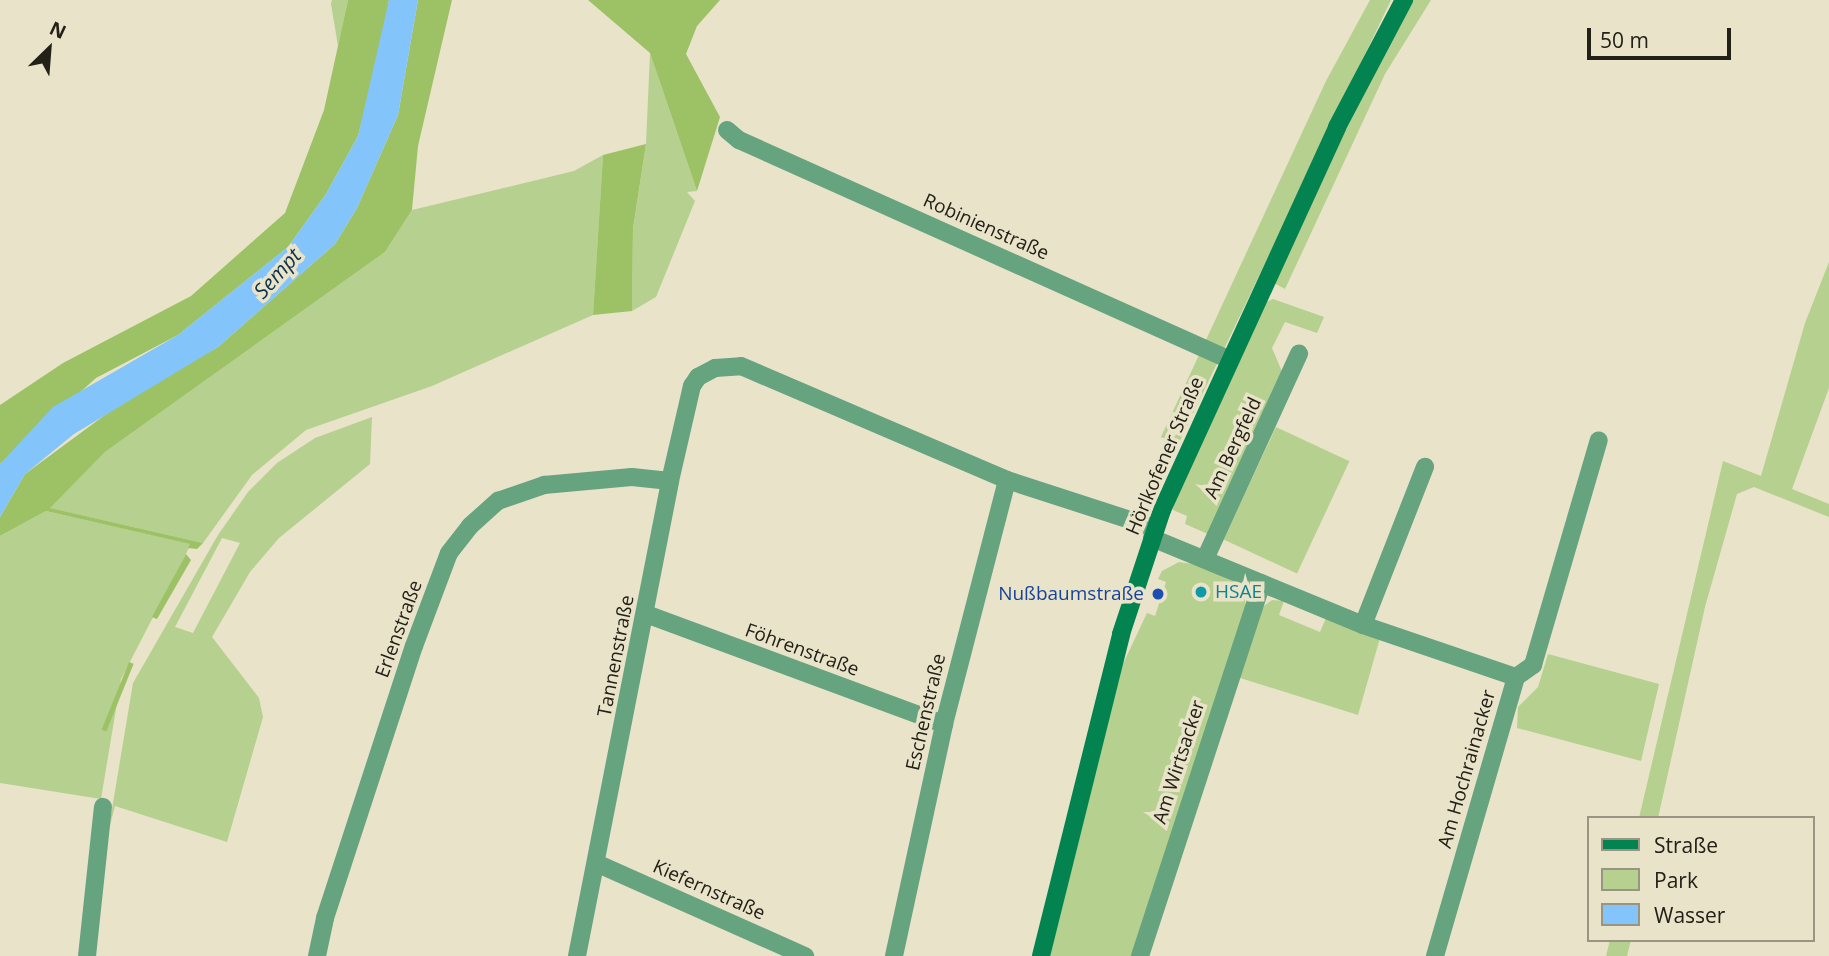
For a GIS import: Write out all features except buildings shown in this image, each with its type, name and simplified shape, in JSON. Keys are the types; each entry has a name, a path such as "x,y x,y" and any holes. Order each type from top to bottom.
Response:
{"street":[{"name":"Hörlkofener Straße","path":"1041,956 1121,634 1154,533 1230,360 1338,127 1404,0"},
{"name":"Robinienstraße","path":"727,130 739,140 1230,360"},
{"name":"Am Bergfeld","path":"1205,559 1299,354"},
{"name":"Tannenstraße","path":"578,956 670,481 692,386 707,370 741,366 1007,480"},
{"name":"Am Hochrainacker","path":"1435,956 1516,677 1532,665 1599,440"},
{"path":"1363,625 1425,467"},
{"name":"Erlenstraße","path":"317,956 324,918 449,553 470,526 498,501 519,491 588,480 670,481"},
{"path":"1007,480 1154,533 1205,559 1363,625 1516,677"},
{"name":"Eschenstraße","path":"894,956 944,724 1007,480"},
{"name":"Am Wirtsacker","path":"1140,956 1262,583"},
{"name":"Föhrenstraße","path":"646,614 944,724"},
{"path":"87,956 103,807"},
{"name":"Kiefernstraße","path":"596,863 805,956"}],"green space":[{"path":"332,0 348,0 338,46 331,4"},
{"path":"348,0 389,0 381,47 358,136 326,194 288,247 178,335 96,378 0,464 0,405 63,363 191,296 285,213 324,110"},
{"path":"418,0 452,0 418,146 412,210 385,252 105,452 50,508 203,543 197,549 188,548 190,544 46,511 0,536 0,517 25,474 128,398 218,347 335,244 357,208 398,115"},
{"path":"588,0 720,0 697,26 686,54 720,117 697,191 650,53"},
{"path":"1370,0 1391,0 1178,445 1161,437 1326,81"},
{"path":"1412,0 1431,0 1385,74 1285,289 1274,283 1348,123"},
{"path":"650,53 697,191 687,192 695,201 656,297 632,311 633,230 646,144"},
{"path":"646,144 633,229 632,311 593,315 603,155"},
{"path":"603,155 593,315 432,386 306,430 252,475 203,543 49,508 105,452 385,252 412,210 574,171"},
{"path":"1829,262 1829,388 1792,489 1829,504 1829,517 1754,487 1737,494 1705,607 1658,816 1639,816 1723,461 1761,476 1805,323"},
{"path":"1273,299 1324,317 1317,333 1285,322 1272,348 1283,374 1208,534 1185,524 1187,516 1173,510 1174,502 1264,303"},
{"path":"372,417 370,464 279,538 250,572 212,637 259,698 263,717 227,842 115,806 108,833 133,683 218,535 248,492 277,463 315,438","holes":["222,538 240,543 193,633 175,627"]},
{"path":"1276,427 1349,461 1297,574 1224,539"},
{"path":"46,511 191,544 121,679 101,799 0,783 0,536"},
{"path":"186,554 191,560 157,619 152,617"},
{"path":"1179,562 1198,565 1241,585 1246,605 1133,956 1050,956 1122,666 1147,613 1155,616 1166,582 1158,579 1162,571"},
{"path":"1272,600 1284,601 1279,615 1320,632 1326,618 1380,638 1358,715 1237,677 1260,609"},
{"path":"1548,654 1659,684 1641,761 1517,728 1518,707 1538,687"},
{"path":"129,662 134,664 106,732 102,730"},
{"path":"1610,942 1630,942 1627,956 1606,956"}],"water":[{"name":"Sempt","path":"389,0 418,0 398,115 357,208 335,244 218,347 74,434 25,474 0,517 0,464 53,407 178,335 288,247 326,194 358,136"}],"place":[{"name":"HSAE","path":"1201,592"},
{"name":"Nußbaumstraße","path":"1158,594"}]}
